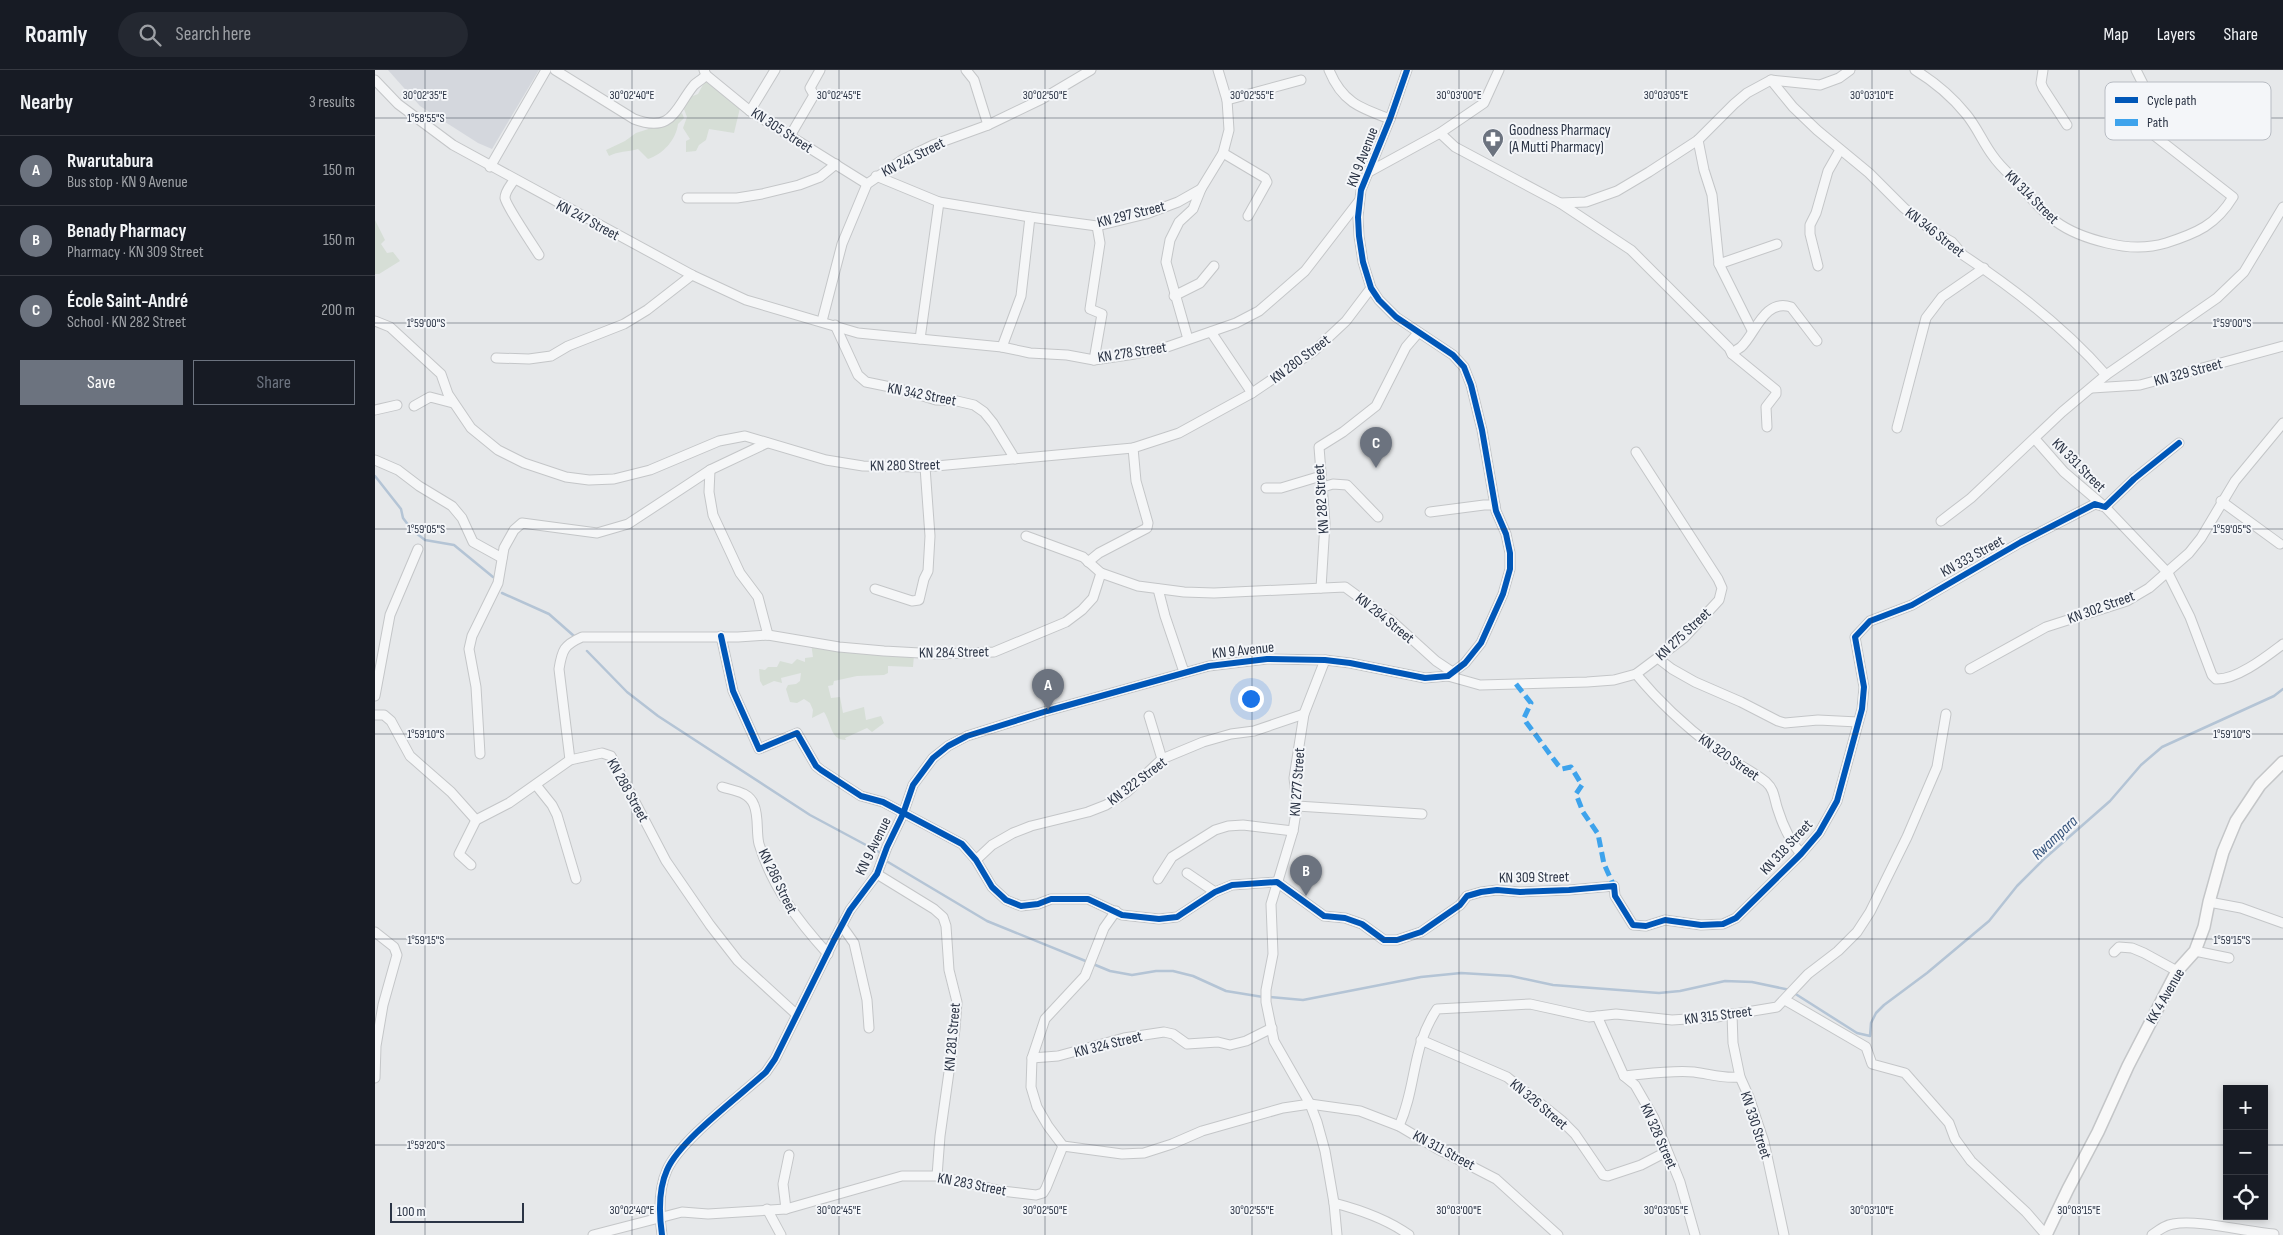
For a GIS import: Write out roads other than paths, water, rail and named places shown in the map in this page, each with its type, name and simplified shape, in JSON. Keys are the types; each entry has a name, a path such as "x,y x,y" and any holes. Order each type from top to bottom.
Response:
{"main road":[{"name":"KK 4 Avenue","path":"2046,1235 2099,1132 2128,1066 2177,971 2195,952 2204,927 2223,852 2236,821 2259,785 2283,762"}],"street":[{"path":"490,167 546,70"},
{"path":"555,70 634,119 644,123 655,124 665,121 674,115 694,85 705,73"},
{"path":"750,110 775,70"},
{"path":"790,136 815,95 810,88 820,70"},
{"path":"966,70 975,80 989,125"},
{"name":"KN 241 Street","path":"822,321 842,244 867,184 876,176 933,145 989,125 1042,99 1091,70"},
{"name":"KN 297 Street","path":"876,176 939,202 1030,217 1097,226 1146,214 1178,202 1201,189 1223,153 1229,130 1227,100 1218,70"},
{"path":"1329,70 1335,84 1347,99 1360,108 1390,119"},
{"name":"KN 9 Avenue","path":"662,1235 659,1219 660,1198 667,1171 678,1153 766,1072 785,1041 796,1014 850,910 877,874 887,846 903,814 913,785 923,770 948,746 967,736 1184,672 1216,665 1267,658 1325,660 1351,663 1425,678 1451,674 1465,663 1481,642 1503,594 1510,569 1511,553 1495,505 1482,430 1471,385 1465,367 1453,355 1396,317 1371,288 1363,262 1359,236 1359,201 1367,173 1390,119 1407,70"},
{"path":"1367,173 1440,133 1484,103 1499,70"},
{"path":"1560,203 1586,202 1617,191 1698,140 1747,93 1771,80 1820,85 1839,78 1850,70"},
{"name":"KN 314 Street","path":"1915,70 1926,77 1967,114 1993,156 2039,208 2059,226 2081,237 2127,248 2155,246 2180,238 2204,227 2223,213 2233,197 2160,140"},
{"path":"2043,70 2041,83 2043,88 2067,125"},
{"name":"KN 314 Street","path":"2136,70 2142,82"},
{"name":"KN 305 Street","path":"705,73 750,110 867,184"},
{"name":"KN 247 Street","path":"375,80 398,104 453,145 514,180 692,275 746,300 822,321"},
{"path":"1227,100 1301,80"},
{"name":"KN 346 Street","path":"1771,80 1793,107 1840,150 1863,168 1931,230 1952,242 1963,255 1984,268 2049,317 2080,346 2106,375"},
{"path":"1440,133 1455,147 1560,203 1631,250 1729,348 1732,354 1776,390 1776,394 1766,407 1767,427"},
{"path":"1698,140 1703,170 1712,195 1719,264 1752,330"},
{"path":"1818,266 1810,234 1810,225 1816,213 1828,171 1840,150"},
{"path":"1223,153 1265,178 1267,182 1248,216"},
{"path":"687,198 737,198 763,194 799,185 820,177 836,164"},
{"path":"514,180 506,194 507,206 521,224 539,255"},
{"path":"1188,339 1174,296 1166,262 1170,240 1179,222 1193,209 1201,189"},
{"name":"KN 278 Street","path":"822,321 858,333 1003,347 1030,353 1094,360 1167,347 1249,317 1277,297 1305,271 1359,201"},
{"path":"920,339 939,202"},
{"path":"1941,521 1971,498 2062,412 2106,375 2210,303 2244,272 2283,207"},
{"path":"1003,347 1021,296 1030,217"},
{"path":"1094,360 1102,314 1090,309 1100,243 1097,226"},
{"path":"1719,264 1777,244"},
{"path":"1174,296 1200,283 1214,266"},
{"path":"1897,428 1926,318 1942,297 1984,268"},
{"path":"496,358 529,359 551,356 568,346 624,324 647,310 692,275"},
{"name":"KN 280 Street","path":"375,321 390,327 441,374 453,403 471,428 498,450 524,463 566,477 614,479 650,470 719,441 745,436 826,460 863,466 925,467 1133,448 1179,433 1252,393 1314,351 1334,334 1371,288"},
{"path":"1732,354 1741,346 1763,316 1775,308 1785,305 1791,307 1817,342"},
{"name":"KN 342 Street","path":"835,326 858,375 866,382 900,388 937,400 957,401 974,405 984,412 993,423 1015,459"},
{"path":"1211,332 1252,393"},
{"name":"KN 282 Street","path":"1321,588 1325,523 1319,447 1343,432 1376,406 1406,347 1418,333"},
{"name":"KN 329 Street","path":"2092,388 2140,385 2265,353 2283,346"},
{"path":"414,406 430,396 453,403"},
{"path":"375,410 397,405"},
{"name":"KN 302 Street","path":"1970,670 2046,627 2127,601 2149,588 2189,553 2201,538 2221,501 2235,481 2283,423"},
{"name":"KN 331 Street","path":"2035,439 2064,472 2105,507 2168,573 2190,617 2212,675 2217,679 2226,678 2249,668 2283,644"},
{"path":"480,754 476,687 469,650 472,636 498,583 501,558 508,538 522,522 597,533 628,524 710,470 767,443"},
{"path":"2105,507 2134,479 2179,443"},
{"path":"1088,562 1099,553 1142,532 1149,523 1136,481 1133,448"},
{"name":"KN 275 Street","path":"1451,674 1479,685 1587,682 1614,680 1636,674 1684,638 1719,600 1721,588 1718,579 1636,452"},
{"path":"375,460 398,470 419,486 452,506 461,518 473,542 501,558"},
{"path":"875,589 912,601 919,600 923,579 928,571 930,536 925,467"},
{"path":"710,470 709,492 713,515 740,573 759,597 768,635"},
{"path":"1266,488 1281,488 1321,476"},
{"path":"1323,487 1333,484 1347,485 1377,517"},
{"path":"2221,501 2280,544"},
{"name":"KN 333 Street","path":"1855,637 1870,621 1912,605 2021,542 2095,504 2105,507"},
{"path":"1430,512 1495,505"},
{"path":"1026,536 1083,557 1101,573"},
{"path":"375,696 390,615 418,549"},
{"name":"KN 284 Street","path":"570,760 559,669 562,654 568,643 582,637 768,635 839,647 884,651 938,654 993,652 1066,622 1082,610 1093,598 1101,573 1138,586 1185,592 1239,593 1345,587 1393,622 1451,674"},
{"path":"1158,589 1184,672"},
{"path":"721,636 733,691 759,749 797,733 816,766 821,770 861,796 883,802 903,814 949,836 966,848 992,886 1006,900 1021,906 1038,904 1051,899 1088,899 1122,915 1159,919 1177,917 1215,892 1231,885 1277,882"},
{"name":"KN 318 Street","path":"1614,886 1615,896 1633,925 1646,926 1665,920 1701,925 1723,924 1736,918 1801,854 1819,833 1837,801 1862,709 1864,687 1855,637"},
{"path":"1659,658 1672,669 1695,682 1778,721 1792,723 1818,720 1858,722"},
{"name":"KN 277 Street","path":"1325,660 1304,714 1294,778 1297,806 1293,831 1271,904 1273,954 1266,990 1266,1002 1274,1041 1310,1104 1325,1151 1334,1202 1337,1235"},
{"name":"KN 320 Street","path":"1636,674 1653,694 1688,728 1714,748 1766,782 1774,792 1777,809 1788,835 1801,854"},
{"name":"KN 322 Street","path":"976,860 993,845 1013,832 1088,812 1106,805 1127,792 1162,759 1203,742 1231,734 1255,731 1304,714"},
{"name":"KN 315 Street","path":"1399,1126 1407,1104 1411,1078 1421,1040 1437,1009 1530,1004 1575,1015 1597,1016 1617,1014 1635,1015 1657,1020 1695,1020 1770,1009 1785,1000 1808,974 1838,951 1857,932 1878,898 1937,767 1946,714"},
{"path":"375,715 384,716 391,721 410,756 445,786 475,820 459,854 471,865"},
{"path":"1149,716 1162,759"},
{"name":"KN 288 Street","path":"475,820 498,809 536,785 570,760 602,753 611,756 666,861 710,925 738,961 796,1014"},
{"path":"536,785 552,805 557,815 576,878"},
{"name":"KN 286 Street","path":"723,787 742,792 754,805 759,842 779,889 800,923 828,954"},
{"path":"1297,806 1422,814"},
{"path":"1157,879 1172,857 1215,830 1228,826 1243,825 1293,831"},
{"path":"1187,873 1215,892"},
{"name":"KN 281 Street","path":"877,874 934,909 943,917 946,926 949,970 957,1002 940,1136 937,1176"},
{"name":"KN 309 Street","path":"1277,882 1324,916 1345,918 1362,924 1384,940 1397,940 1421,932 1460,905 1467,896 1481,892 1569,890 1614,886"},
{"path":"2209,902 2241,908 2283,923"},
{"path":"1116,911 1104,928 1085,976 1045,1019 1032,1058 1031,1087 1037,1107 1047,1126 1063,1146 1122,1154 1144,1153 1229,1122 1283,1108 1310,1104"},
{"path":"842,926 855,943 867,1000 869,1028"},
{"path":"375,932 394,947 397,955 383,1005 376,1046 375,1078"},
{"path":"2114,952 2119,947 2132,948 2177,971"},
{"path":"2195,952 2229,958"},
{"path":"1785,1000 1866,1047 1872,1064 1905,1073 1931,1100 1949,1123 1955,1139 1971,1161 2026,1212 2046,1235"},
{"name":"KN 330 Street","path":"1732,1014 1733,1043 1739,1077 1749,1097 1763,1142 1784,1235"},
{"name":"KN 328 Street","path":"1597,1016 1624,1076 1635,1085 1654,1118 1666,1152 1680,1182 1695,1235"},
{"name":"KN 324 Street","path":"1032,1058 1058,1056 1124,1038 1164,1032 1173,1034 1187,1044 1218,1042 1230,1045 1246,1041 1272,1028"},
{"name":"KN 326 Street","path":"1421,1040 1507,1077 1561,1120 1575,1134 1603,1176 1641,1165 1666,1152"},
{"path":"1624,1076 1693,1072 1725,1078 1739,1077"},
{"name":"KN 311 Street","path":"1310,1104 1360,1111 1399,1126 1436,1148 1496,1179 1558,1235"},
{"name":"KN 283 Street","path":"593,1235 682,1212 708,1214 786,1210 902,1176 937,1176 1001,1191 1036,1195 1043,1193 1046,1188 1063,1146"},
{"path":"786,1210 783,1184 789,1155"},
{"path":"1334,1202 1372,1215 1398,1227 1409,1235"},
{"path":"767,1210 781,1235"},
{"path":"2152,1235 2161,1228 2172,1224 2190,1223 2249,1234 2274,1234"}],"waterway":[{"path":"375,476 401,509 403,518 412,530 425,540 454,545 493,577"},
{"path":"502,593 549,614 574,636"},
{"path":"587,651 627,692 658,716 810,815 879,852"},
{"name":"Rwampara","path":"1794,993 1857,1033 1870,1036 1871,1023 1876,1013 1884,1005 1927,973 1989,921 2017,886 2044,859 2110,801 2141,765 2162,747 2274,696 2283,689"},
{"path":"888,862 987,921 1088,962"},
{"path":"1093,964 1110,971 1132,975 1156,971 1173,971 1193,976 1226,991 1263,997"},
{"path":"1269,997 1303,1000 1421,977 1461,973 1511,976 1553,985 1659,993 1680,991 1725,981 1752,982 1790,990"}],"place":[{"name":"Goodness Pharmacy (A Mutti Pharmacy)","path":"1493,158"},
{"name":"École Saint-André","path":"1376,468"},
{"name":"Rwarutabura","path":"1048,710"},
{"name":"Benady Pharmacy","path":"1306,896"}]}
